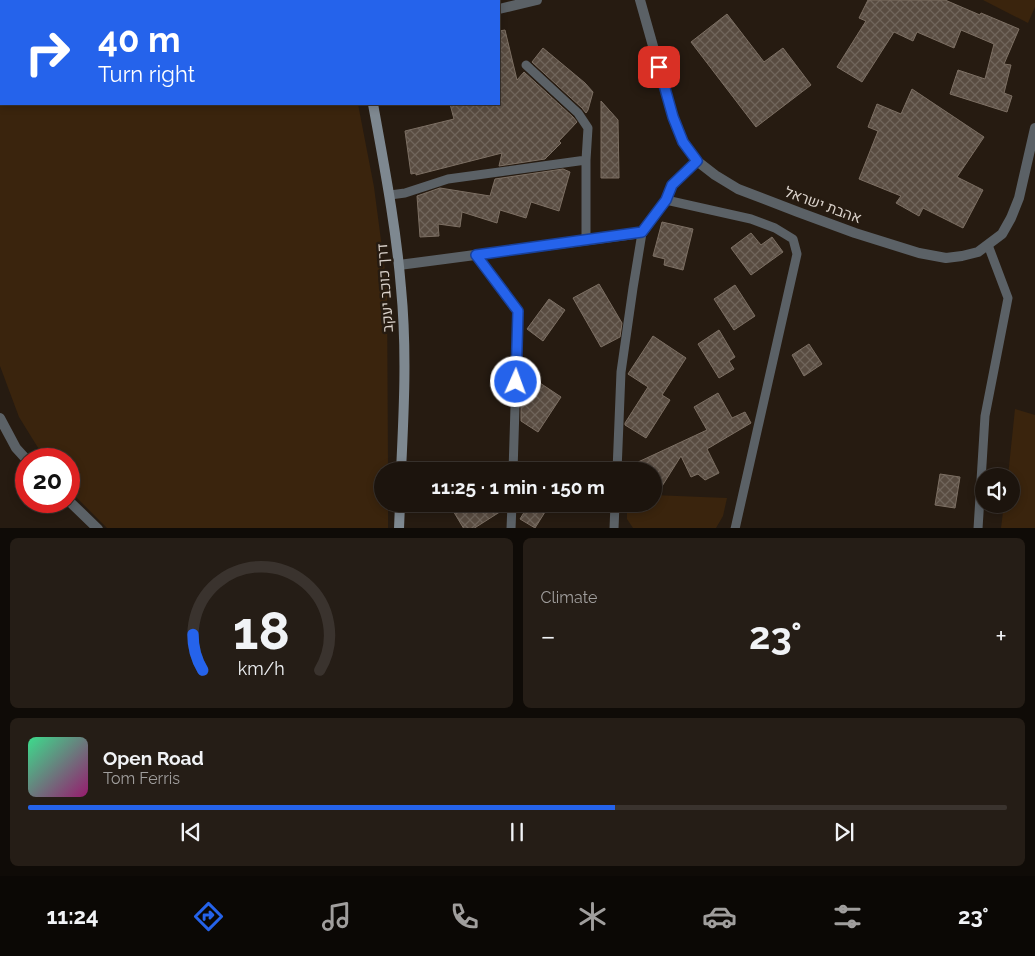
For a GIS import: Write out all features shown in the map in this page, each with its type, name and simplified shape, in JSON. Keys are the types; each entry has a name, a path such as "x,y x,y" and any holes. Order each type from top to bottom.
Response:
{"street":[{"path":"500,9 537,0"},
{"name":"אהבת ישראל","path":"640,0 673,117 683,142 697,161 715,176 738,189 846,230 919,253 946,258 978,252 1002,234 1011,218 1035,131"},
{"name":"דרך כוכב יעקב","path":"373,105 390,195 402,290 405,377 401,462"},
{"path":"399,265 642,232 666,200 672,185 697,161"},
{"path":"0,418 16,448"},
{"path":"80,511 98,528"},
{"path":"399,528 400,512"}],"lane":[{"path":"526,65 578,113 588,128 586,240"},
{"path":"390,195 405,193 448,179 586,160"},
{"path":"666,200 751,219 775,228 793,238 797,254 735,528"},
{"path":"617,462 621,372 642,232"},
{"path":"978,528 985,416 1008,298 988,245"},
{"path":"476,255 518,311 513,462"},
{"path":"512,512 512,528"},
{"path":"614,528 615,512"}],"shaded area":[{"path":"983,0 1035,0 1035,7 1028,23"},
{"path":"0,105 358,105 374,187 387,286 388,462 374,462 374,512 388,512 388,528 107,528 80,501 80,448 38,448 19,417 0,366"},
{"path":"1015,409 1035,415 1035,528 1001,528 1003,513 1020,513 1020,468 1009,468"},
{"path":"662,495 727,498 723,516 716,528 633,528 627,519 627,512 662,512"}],"building":[{"path":"868,0 945,0 1019,29 1004,64 1011,65 1004,93 1012,96 1007,112 950,94 958,70 985,79 994,44 961,30 954,48 917,32 913,41 894,32 862,82 837,67 866,21 859,18"},
{"path":"727,14 764,62 783,48 811,85 756,127 691,42"},
{"path":"505,30 517,80 524,72 577,122 559,141 561,143 545,159 499,166 502,153 416,175 416,173 411,174 405,131 454,119 450,105 500,105 500,31"},
{"path":"543,48 593,92 586,113 532,62"},
{"path":"912,89 984,137 957,177 983,190 963,228 923,208 919,216 896,203 901,196 859,179 878,131 868,127 877,104 901,114"},
{"path":"601,101 618,120 619,178 601,178"},
{"path":"563,169 570,172 559,211 531,202 526,218 500,210 497,223 462,212 460,227 438,224 439,236 420,237 417,196 440,188 490,196 495,179"},
{"path":"662,222 693,229 683,270 664,265 665,259 653,256"},
{"path":"751,233 761,245 772,237 783,252 751,275 731,248"},
{"path":"599,284 622,323 620,337 601,347 573,298"},
{"path":"735,285 755,316 734,330 714,299"},
{"path":"549,299 565,310 543,341 527,329"},
{"path":"719,330 735,357 729,361 734,369 719,378 698,344"},
{"path":"653,336 686,358 662,395 670,400 646,438 625,425 648,387 628,374"},
{"path":"809,344 822,364 804,376 792,355"},
{"path":"537,381 561,397 538,432 521,421 521,405"},
{"path":"718,393 732,418 745,412 751,423 707,449 719,473 705,480 698,474 691,477 681,456 662,486 662,462 638,462 707,430 694,407"},
{"path":"940,474 960,477 955,508 935,505"},
{"path":"454,512 500,512 475,528 463,528"},
{"path":"524,512 545,512 535,528 520,519"}],"route":[{"path":"516,382 518,311 476,255 642,232 666,200 672,185 697,161 683,142 673,117 659,67"}]}
